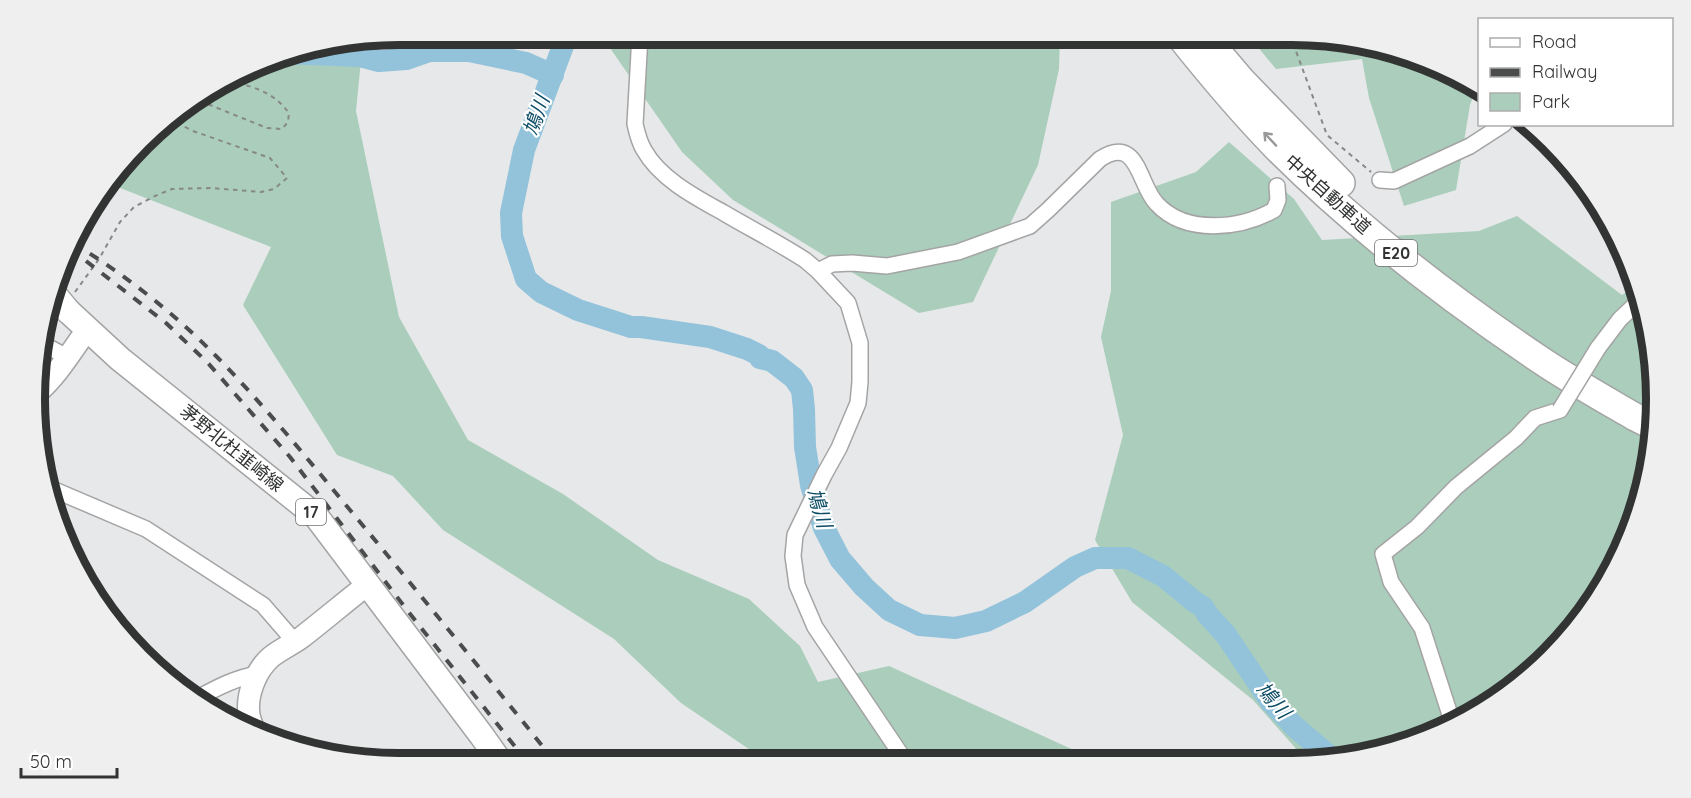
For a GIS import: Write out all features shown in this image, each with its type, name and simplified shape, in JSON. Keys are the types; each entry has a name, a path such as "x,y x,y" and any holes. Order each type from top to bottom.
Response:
{"highway":[{"name":"中央自動車道","path":"1188,45 1225,92 1277,148 1393,251 1449,296 1544,362 1645,422"},
{"name":"中央自動車道","path":"1212,45 1242,81 1292,134 1346,188 1405,239 1493,309 1555,349 1646,402"}],"main road":[{"name":"茅野北杜韮崎線","path":"63,305 120,359 316,516 494,753"},
{"path":"46,385 87,330"},
{"path":"251,720 249,715 252,687 258,674 272,657 295,642 367,585"}],"street":[{"path":"639,45 635,124 644,152 675,183 790,251 818,271 848,303 860,344 861,382 858,403 839,448 803,516 795,535 793,556 797,585 815,627 900,753"},
{"path":"1380,180 1394,181 1470,146 1501,126"},
{"path":"818,271 831,264 887,266 958,252 1030,226 1109,153 1121,153 1131,157 1157,204 1171,214 1195,224 1227,226 1261,218 1274,210 1278,200 1277,186"},
{"path":"1450,715 1422,628 1391,582 1383,554 1417,527 1456,488 1516,438 1535,418 1560,410 1598,348 1620,319 1634,306"},
{"path":"49,347 67,357"},
{"path":"57,491 146,528 263,605 295,642"},
{"path":"204,694 249,675 258,674"}],"path":[{"path":"1294,45 1327,135 1380,180"},
{"path":"205,103 267,128 282,129 288,122 289,113 282,104 273,95 239,83"},
{"path":"63,305 99,259 120,222 134,207 154,195 172,189 211,188 261,192 274,189 287,177 270,158 193,131 177,123"}],"green space":[{"path":"608,45 1060,45 1059,69 1038,165 973,302 919,313 733,200 682,152"},
{"path":"1256,45 1338,48 1384,57 1427,72 1474,95 1456,190 1404,206 1369,98 1362,59 1276,69"},
{"path":"362,47 356,111 399,317 468,440 563,494 658,560 749,599 800,646 818,682 889,666 1080,753 755,753 681,703 614,639 443,530 393,476 337,455 243,305 271,247 116,186 166,133 183,118 222,92 285,64 307,57"},
{"path":"1229,142 1294,199 1322,240 1479,231 1517,216 1622,295 1629,290 1643,353 1645,422 1634,491 1609,556 1599,576 1573,615 1525,665 1508,680 1469,706 1427,726 1384,741 1361,746 1300,753 1253,700 1132,602 1095,540 1123,435 1101,337 1111,291 1111,202 1196,172"}],"waterway":[{"name":"鳩川","path":"563,45 524,150 511,213 512,236 526,279 541,292 578,310 631,327 710,337 747,349 759,355 760,358 772,361 794,378 802,390 805,447 811,485 824,528 840,559 864,587 889,610 920,625 955,628 986,621 1025,602 1075,567 1095,558 1128,558 1163,576 1203,607 1226,635 1271,702 1295,727 1324,751"},
{"path":"319,54 360,56 379,61 406,59 429,51 469,51 526,63 553,75"}],"railway":[{"path":"80,247 130,281 166,310 233,374 317,470 548,753"},
{"path":"86,261 166,323 208,363 290,457 520,753"}]}
